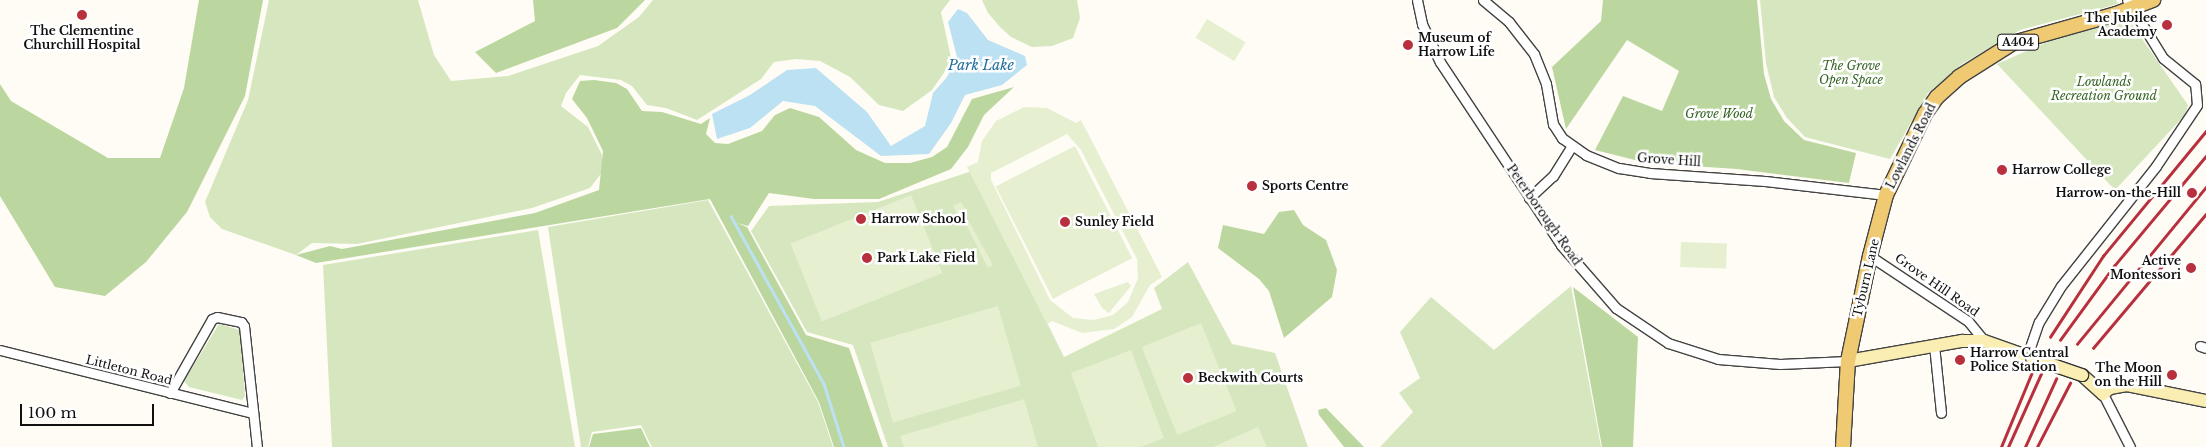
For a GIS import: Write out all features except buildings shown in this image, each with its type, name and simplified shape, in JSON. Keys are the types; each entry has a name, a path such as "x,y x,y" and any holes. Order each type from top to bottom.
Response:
{"main road":[{"name":"Lowlands Road","path":"1886,195 1925,114 1937,97 1959,77 2013,43 2129,4 2153,0"},
{"name":"Tyburn Lane","path":"1848,361 1870,256 1886,195"},
{"name":"Peterborough Road","path":"1848,361 1934,345 1984,341 2082,375 2103,394"},
{"name":"A404","path":"1843,447 1848,361"},
{"path":"2103,394 2110,388 2127,385 2206,401"}],"street":[{"name":"Peterborough Road","path":"1417,0 1422,24 1430,44 1529,198 1574,261 1616,308 1668,343 1702,355 1742,362 1848,361"},
{"name":"Grove Hill","path":"1483,0 1509,22 1534,54 1546,84 1553,124 1571,147 1619,168 1650,173 1765,181 1886,195"},
{"path":"2029,357 2041,319 2077,262 2156,166 2197,105 2198,91 2195,84 2182,76 2163,58 2129,4"},
{"path":"1529,198 1552,176 1571,147"},
{"name":"Grove Hill Road","path":"1870,256 1968,321 1984,341"},
{"path":"170,393 212,319 217,317 241,322 244,326 258,447"},
{"path":"1934,345 1941,413"},
{"name":"Littleton Road","path":"0,350 253,413"},
{"path":"2103,394 2130,447"}],"green space":[{"path":"199,0 263,0 245,96 187,212 146,262 105,296 55,287 0,196 0,84 11,101 108,158 160,158 184,88"},
{"path":"269,0 418,0 434,55 451,81 508,76 598,46 639,17 653,0 950,0 941,12 951,58 948,67 932,90 903,111 879,105 850,77 820,61 796,59 774,62 761,79 697,120 666,108 647,105 632,86 621,80 580,75 566,93 561,106 588,127 602,155 603,171 590,188 532,208 357,244 312,243 296,255 222,229 210,217 205,202 248,100"},
{"path":"533,0 645,0 617,28 496,73 475,52 535,21"},
{"path":"982,0 1077,0 1080,18 1073,38 1052,46 1032,47 1011,37 1001,28 988,13"},
{"name":"Grove Wood","path":"1603,0 1757,0 1764,74 1771,99 1784,121 1804,140 1856,153 1849,183 1737,169 1647,163 1595,150 1623,96 1662,111 1679,71 1627,40 1566,129 1552,67 1601,21"},
{"name":"The Grove Open Space","path":"1760,0 2116,0 2118,4 2020,30 1962,64 1928,93 1890,159 1805,137 1787,118 1774,97 1766,63"},
{"path":"1207,19 1246,42 1234,61 1196,38"},
{"name":"Lowlands Recreation Ground","path":"2129,20 2188,105 2185,115 2115,190 1997,64 2054,39"},
{"path":"594,80 616,83 627,89 642,111 662,112 701,124 710,118 706,134 715,143 728,144 762,131 775,115 790,108 819,117 856,150 885,163 910,163 932,157 947,147 972,99 1014,87 984,115 968,147 951,169 879,199 814,199 769,193 748,226 737,223 747,227 806,335 849,348 883,447 834,447 819,402 710,199 316,263 296,255 330,246 342,249 535,213 599,190 603,151 587,118 572,99 580,81"},
{"path":"1024,107 1047,108 1076,123 1081,120 1162,277 1150,285 1132,317 1114,329 1082,333 1052,321 1047,324 967,167 978,162 982,141 996,121","holes":["1067,134 1081,150 1137,259 1138,278 1128,302 1113,315 1094,320 1073,318 1050,300 991,180 991,173"]},
{"name":"Sunley Field","path":"1075,146 1132,258 1053,299 996,186"},
{"path":"972,171 1064,357 1162,309 1154,288 1188,262 1232,344 1275,353 1308,447 888,447 853,345 807,332 751,231 769,206 878,202"},
{"name":"Park Lake Field","path":"911,195 942,273 822,322 790,244"},
{"path":"708,200 818,402 833,447 652,447 641,425 592,432 588,447 581,447 548,227"},
{"path":"961,202 966,211 964,213 993,265 988,268 961,214 958,215 953,206"},
{"path":"1294,210 1303,225 1326,240 1337,270 1332,297 1284,338 1269,291 1259,279 1218,248 1223,225 1264,234 1279,212"},
{"path":"538,230 575,447 332,447 323,265"},
{"path":"1681,242 1727,244 1726,269 1680,267"},
{"path":"1128,282 1131,286 1109,313 1102,308 1094,294"},
{"path":"1571,286 1601,447 1380,447 1413,412 1399,393 1420,378 1400,332 1431,297 1494,350"},
{"path":"1573,287 1638,337 1633,447 1602,447"},
{"path":"998,306 1021,386 893,422 870,343"},
{"name":"Beckwith Courts","path":"1201,323 1237,411 1177,435 1142,347"},
{"path":"219,324 240,330 245,396 242,400 189,387 184,381"},
{"path":"1131,350 1164,438 1141,447 1098,447 1071,373"},
{"path":"1024,399 1038,447 904,447 900,436"},
{"path":"1326,408 1364,447 1344,447 1319,415 1318,410"},
{"path":"1258,427 1267,447 1213,447"},
{"path":"641,428 650,447 589,447 593,434"}],"water":[{"name":"Park Lake","path":"958,9 967,13 988,40 1025,56 1027,65 1002,85 965,95 951,123 929,154 881,156 815,106 783,101 750,128 717,139 712,114 750,95 787,70 816,68 867,112 891,146 925,126 933,93 947,77 957,57 948,22"}],"waterway":[{"path":"731,216 824,384 844,447"}],"railway":[{"path":"2050,337 2103,256 2206,131"},
{"path":"2060,340 2114,266 2206,156"},
{"path":"2077,344 2206,187"},
{"path":"2093,348 2206,214"},
{"path":"2001,447 2032,372"},
{"path":"2008,447 2041,374"},
{"path":"2025,447 2056,379"},
{"path":"2037,447 2070,383"}],"place":[{"name":"The Clementine Churchill Hospital","path":"82,15"},
{"name":"The Jubilee Academy","path":"2167,25"},
{"name":"Museum of Harrow Life","path":"1408,45"},
{"name":"Harrow College","path":"2002,170"},
{"name":"Sports Centre","path":"1252,186"},
{"name":"Harrow-on-the-Hill","path":"2192,193"},
{"name":"Harrow School","path":"861,219"},
{"name":"Sunley Field","path":"1065,222"},
{"name":"Park Lake Field","path":"867,258"},
{"name":"Active Montessori","path":"2191,268"},
{"name":"Harrow Central Police Station","path":"1960,360"},
{"name":"The Moon on the Hill","path":"2172,375"},
{"name":"Beckwith Courts","path":"1188,378"}]}
